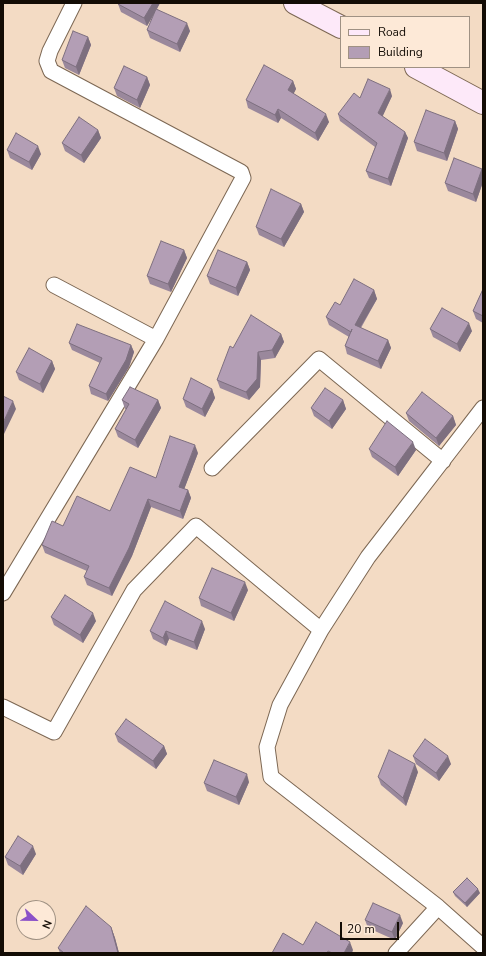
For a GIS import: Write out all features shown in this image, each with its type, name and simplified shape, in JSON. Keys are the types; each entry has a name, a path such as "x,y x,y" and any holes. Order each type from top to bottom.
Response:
{"main road":[{"path":"295,3 340,26"},
{"path":"418,68 483,103"}],"street":[{"path":"3,593 156,339 243,178 240,172 51,71 47,61 50,51 74,3"},
{"path":"54,286 156,339"},
{"path":"212,468 319,359 443,461"},
{"path":"483,408 368,557 321,630 280,705 267,747 271,777 438,906 483,947"},
{"path":"3,707 54,732 134,590 196,526 321,630"},
{"path":"396,953 438,906"}],"building":[{"path":"153,3 144,18 118,4"},
{"path":"156,9 187,23 177,44 147,30"},
{"path":"73,31 88,37 76,67 62,60"},
{"path":"264,65 293,81 288,90 326,114 315,133 278,109 275,115 246,100"},
{"path":"124,66 147,77 137,100 114,88"},
{"path":"368,79 390,89 378,113 405,132 388,179 366,171 377,143 338,114 354,93 360,98"},
{"path":"426,110 455,121 444,153 414,142"},
{"path":"79,117 98,130 81,155 62,143"},
{"path":"16,133 38,146 29,162 7,150"},
{"path":"454,158 482,169 473,194 445,183"},
{"path":"271,189 301,204 281,239 256,227"},
{"path":"161,241 184,250 168,284 147,276"},
{"path":"218,250 247,262 236,288 207,276"},
{"path":"354,279 374,290 355,325 388,340 378,361 345,346 351,332 326,317 335,302 340,305"},
{"path":"483,289 483,316 473,311"},
{"path":"442,308 469,323 457,344 430,329"},
{"path":"251,315 281,334 272,350 258,352 257,379 246,392 217,380 230,346 233,348"},
{"path":"77,324 131,345 126,360 106,394 89,386 102,358 69,343"},
{"path":"29,348 52,361 40,384 16,372"},
{"path":"191,378 212,389 202,409 183,399"},
{"path":"130,387 158,400 135,440 115,429 129,404 122,400"},
{"path":"325,388 343,400 329,421 311,408"},
{"path":"422,392 453,416 436,438 406,413"},
{"path":"3,396 13,401 3,423"},
{"path":"387,421 413,442 395,467 369,449"},
{"path":"170,436 195,445 179,487 188,490 180,511 148,499 129,548 109,588 84,577 89,566 42,545 52,521 63,526 77,496 110,511 130,467 156,478"},
{"path":"212,568 245,582 231,613 199,598"},
{"path":"65,595 93,613 80,635 51,617"},
{"path":"165,601 202,621 194,642 166,631 163,638 150,631"},
{"path":"126,719 164,746 153,761 115,734"},
{"path":"425,739 448,756 436,773 413,756"},
{"path":"389,750 415,764 403,798 378,777"},
{"path":"214,760 247,774 236,797 204,783"},
{"path":"18,836 33,846 20,866 5,857"},
{"path":"467,878 478,889 465,903 453,892"},
{"path":"373,903 400,915 392,932 365,920"},
{"path":"86,906 111,927 118,953 64,953 58,948"},
{"path":"316,922 350,942 344,953 332,953 328,951 327,953 272,953 283,933 303,945"}]}
